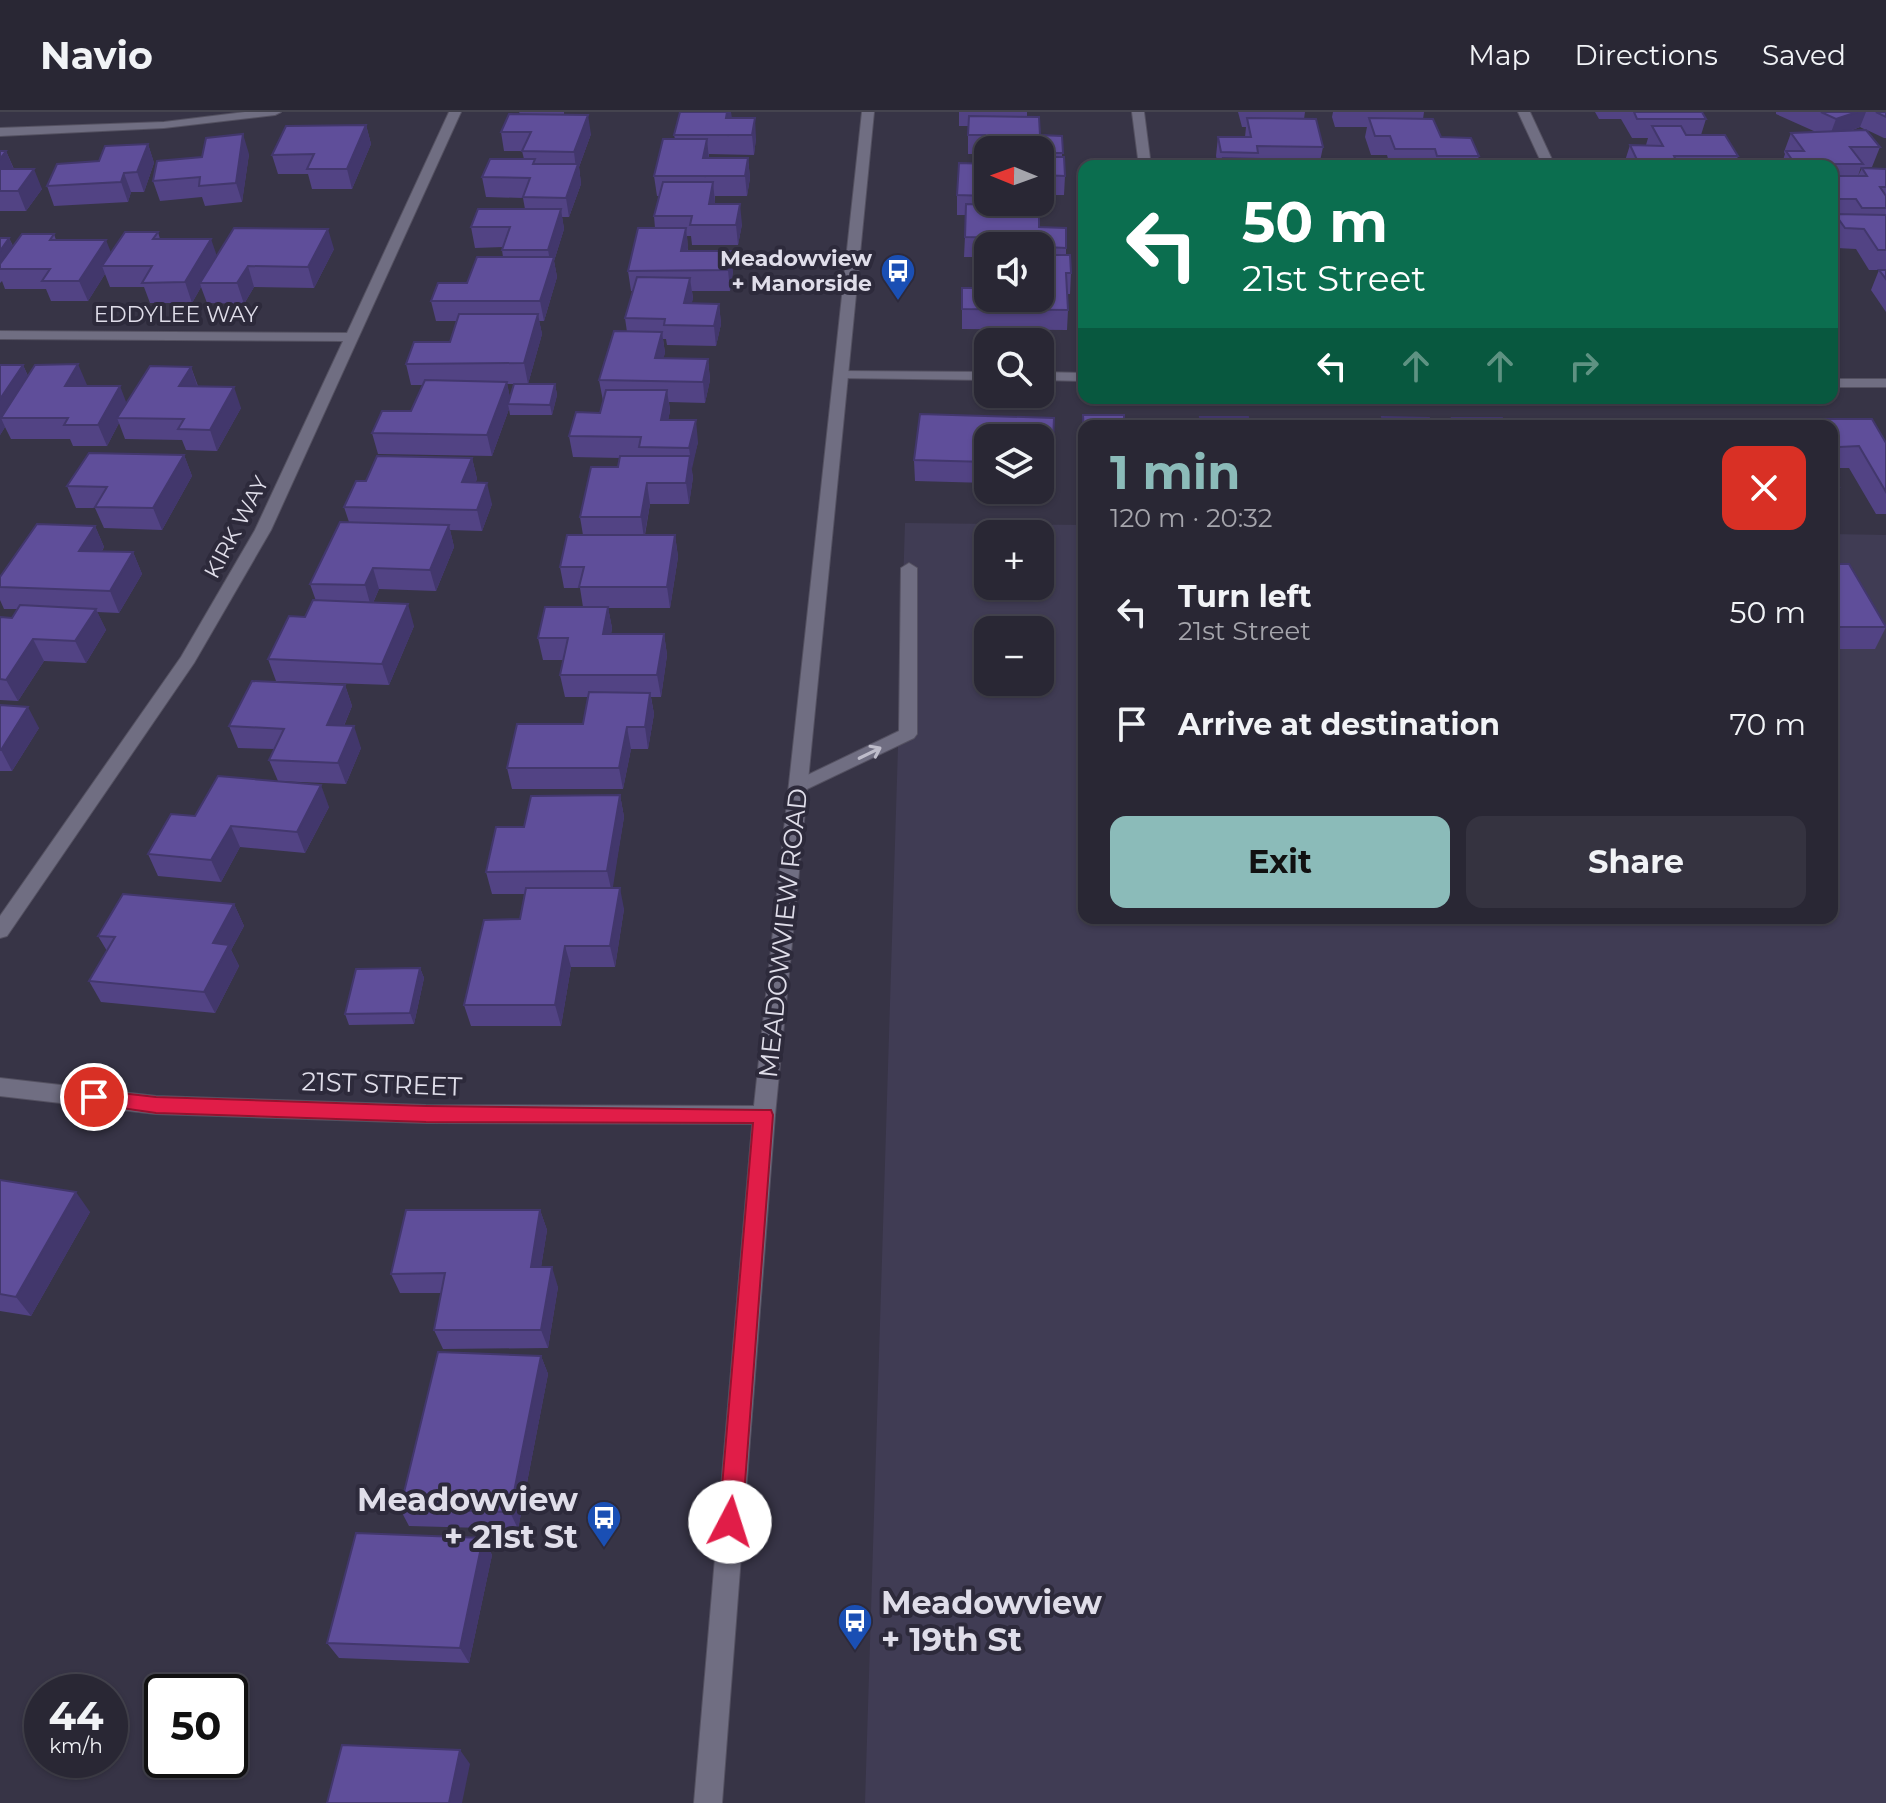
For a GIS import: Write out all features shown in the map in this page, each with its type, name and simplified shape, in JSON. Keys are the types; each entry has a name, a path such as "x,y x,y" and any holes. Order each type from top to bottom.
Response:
{"street":[{"path":"100,130 109,112"},
{"path":"0,132 100,130 275,112"},
{"name":"KIRK WAY","path":"0,931 188,659 263,530 455,112"},
{"name":"MEADOWVIEW ROAD","path":"708,1803 764,1115 868,112"},
{"path":"1138,112 1144,160"},
{"path":"1524,112 1546,160"},
{"name":"EDDYLEE WAY","path":"0,335 352,337"},
{"path":"841,375 974,376"},
{"path":"1054,376 1078,377"},
{"path":"1838,383 1886,383"},
{"path":"799,786 908,734 909,568"},
{"name":"21ST STREET","path":"0,1087 172,1105 426,1114 764,1115"}],"shaded area":[{"path":"905,523 974,524 974,600 1054,600 1054,525 1078,525 1078,924 1838,924 1838,534 1886,535 1886,1803 865,1803"}],"building":[{"path":"680,112 727,112 726,118 755,118 752,135 674,135"},
{"path":"1634,112 1702,112 1706,119 1637,119"},
{"path":"1821,112 1857,112 1836,119"},
{"path":"509,114 588,115 574,152 522,151 531,132 501,132"},
{"path":"969,116 1039,117 1040,135 1062,136 1063,153 1054,153 1054,136 968,135"},
{"path":"1247,118 1316,119 1323,147 1257,146 1258,153 1221,152 1218,137 1251,137"},
{"path":"1369,118 1433,119 1441,137 1471,138 1479,156 1437,156 1435,149 1395,149 1390,136 1375,136"},
{"path":"366,125 347,169 307,169 314,154 272,155 286,126"},
{"path":"1652,126 1681,126 1686,135 1725,135 1738,156 1674,156 1676,160 1637,160 1630,145 1663,146"},
{"path":"1866,130 1880,147 1850,147 1863,164 1838,164 1838,160 1792,160 1786,151 1804,151 1791,133"},
{"path":"243,134 236,183 199,186 200,177 153,181 157,161 202,157 206,138"},
{"path":"663,139 707,139 703,158 748,158 745,176 654,176"},
{"path":"148,144 137,172 124,173 121,182 47,186 57,164 99,161 105,146"},
{"path":"1054,157 1064,157 1065,176 1054,176"},
{"path":"1223,158 1260,160 1223,160"},
{"path":"490,159 535,159 533,164 578,164 566,198 523,197 530,178 482,177"},
{"path":"959,163 974,164 974,196 957,195"},
{"path":"1862,168 1886,169 1886,187 1880,187 1886,196 1886,208 1862,208 1856,199 1838,199 1838,176 1867,176"},
{"path":"0,169 34,169 18,191 0,191"},
{"path":"663,182 713,182 709,204 740,204 736,225 690,225 692,216 654,216"},
{"path":"966,204 974,204 974,216 1039,216 1039,227 1066,228 1066,248 1054,247 1054,232 974,232 974,237 965,237"},
{"path":"478,209 561,209 548,250 502,250 510,227 471,227"},
{"path":"1838,214 1886,215 1886,250 1878,250 1864,229 1845,228"},
{"path":"234,228 328,229 308,267 248,266 237,283 200,283"},
{"path":"638,228 686,228 681,251 731,251 728,270 628,271"},
{"path":"125,232 158,232 153,239 211,239 185,282 142,283 152,266 102,266"},
{"path":"22,234 54,234 50,240 106,240 79,281 42,281 50,269 0,269 0,264"},
{"path":"0,238 9,238 0,251"},
{"path":"1054,255 1070,255 1071,273 1066,273 1068,310 1054,310"},
{"path":"477,257 554,257 540,301 431,301 438,283 467,283"},
{"path":"637,277 690,278 684,303 719,304 714,326 664,325 665,319 625,318"},
{"path":"962,288 974,288 974,309 962,309"},
{"path":"459,314 538,314 524,363 406,364 414,342 450,342"},
{"path":"614,331 662,332 655,358 708,359 703,382 599,380"},
{"path":"78,364 65,386 120,386 98,425 64,425 68,418 1,418 35,365"},
{"path":"0,365 23,365 0,399"},
{"path":"150,366 191,367 179,386 234,387 210,430 178,429 184,419 117,418"},
{"path":"425,380 507,382 487,435 372,433 382,411 411,411"},
{"path":"514,384 555,384 550,405 508,404"},
{"path":"606,390 667,390 661,420 696,420 689,448 639,447 641,437 569,436 576,412 600,413"},
{"path":"920,414 1054,418 1054,424 974,424 974,462 914,460"},
{"path":"1083,415 1124,415 1124,420 1083,420"},
{"path":"1200,417 1248,417 1249,420 1201,420"},
{"path":"1382,417 1430,420 1383,420"},
{"path":"1452,418 1503,420 1453,420"},
{"path":"1638,419 1687,420 1638,420"},
{"path":"1698,419 1747,420 1698,420"},
{"path":"1872,419 1886,443 1886,492 1859,446 1839,447 1838,420 1824,420"},
{"path":"89,453 184,455 153,508 95,507 107,487 67,486"},
{"path":"377,456 472,458 462,482 487,483 477,510 344,507 356,481 366,481"},
{"path":"620,456 690,456 686,483 647,483 641,517 580,517 591,467 618,467"},
{"path":"340,522 449,525 430,570 373,568 365,585 310,584"},
{"path":"37,524 95,526 79,551 133,552 110,591 0,587 0,577"},
{"path":"567,535 675,535 667,587 579,587 584,567 560,567"},
{"path":"1838,564 1849,564 1886,627 1838,627"},
{"path":"313,600 408,604 382,664 268,659 289,616 305,617"},
{"path":"20,605 96,609 75,641 33,639 6,680 0,679 0,617 12,618"},
{"path":"545,607 608,607 603,634 664,634 657,675 560,675 568,638 538,638"},
{"path":"252,681 345,685 327,725 354,726 338,763 269,760 284,729 229,726"},
{"path":"589,692 650,693 645,727 627,727 619,768 507,768 517,724 583,724"},
{"path":"0,705 28,707 1,750 0,750"},
{"path":"218,776 321,785 297,832 231,826 211,860 148,854 171,814 195,816"},
{"path":"620,795 607,871 486,872 496,827 524,827 531,796"},
{"path":"526,888 620,888 610,946 565,946 555,1005 464,1005 484,920 520,919"},
{"path":"123,894 234,904 213,943 229,945 204,992 89,981 115,937 98,936"},
{"path":"420,968 410,1013 345,1014 356,969"},
{"path":"0,1180 76,1192 16,1297 0,1294"},
{"path":"406,1210 540,1210 531,1267 552,1267 541,1330 434,1330 445,1273 391,1274"},
{"path":"438,1352 541,1356 510,1512 400,1509"},
{"path":"356,1533 483,1538 460,1648 327,1643"},
{"path":"342,1745 460,1750 449,1803 327,1803"}],"place":[{"name":"Meadowview + Manorside","path":"898,302"},
{"name":"Meadowview + 21st St","path":"604,1549"},
{"name":"Meadowview + 19th St","path":"855,1652"}],"route":[{"path":"94,1097 156,1105 426,1114 764,1115 730,1522"}]}
